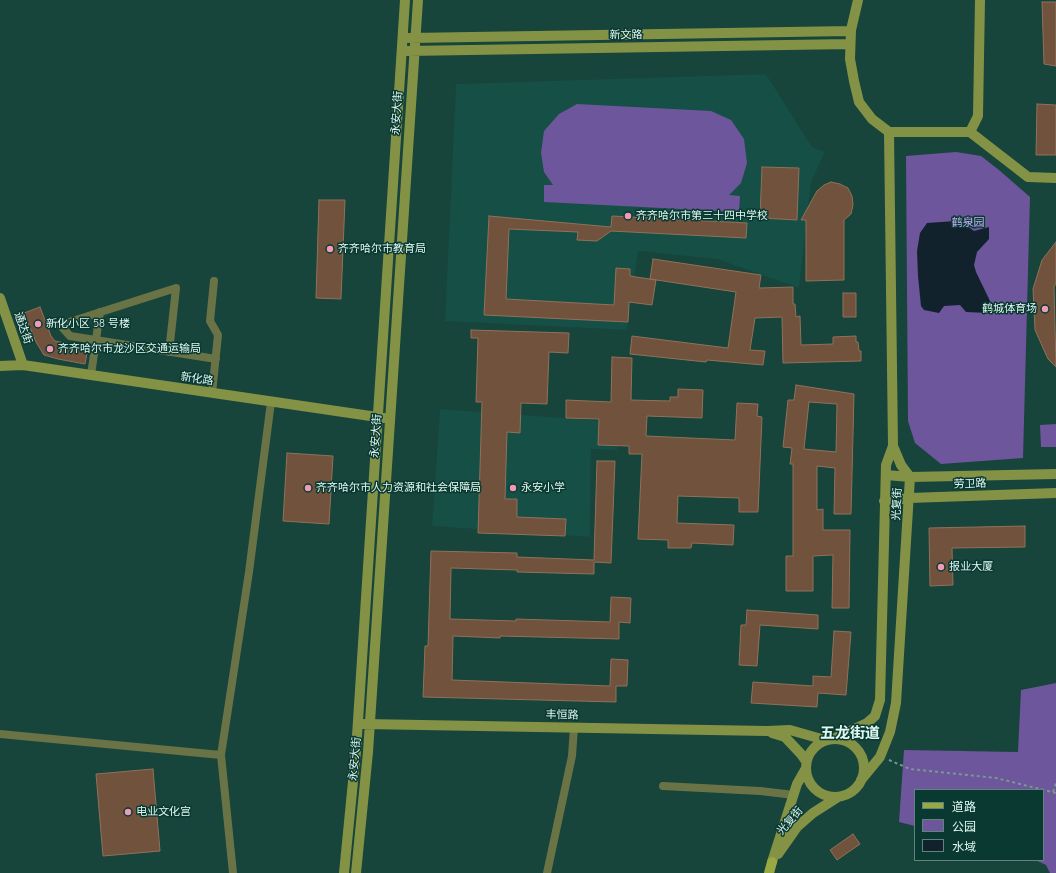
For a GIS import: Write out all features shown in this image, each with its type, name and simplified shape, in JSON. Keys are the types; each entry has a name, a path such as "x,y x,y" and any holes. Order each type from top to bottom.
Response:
{"main road":[{"name":"永安大街","path":"344,873 358,724 405,0"},
{"name":"永安大街","path":"356,873 370,725 414,38 418,0"},
{"path":"858,0 851,31 850,59 860,102 872,119 888,132 970,132 1028,177 1056,178"},
{"path":"970,132 978,116 980,0"},
{"name":"新文路","path":"402,38 851,31"},
{"name":"新文路","path":"402,51 850,44"},
{"path":"888,132 893,446"},
{"name":"通达街","path":"0,298 23,365"},
{"name":"新化路","path":"0,366 23,365 390,418"},
{"name":"光复街","path":"830,739 867,723 875,716 880,700 884,501 886,465 893,446"},
{"name":"光复街","path":"861,780 880,757 890,732 896,703 910,477 901,465 893,446"},
{"name":"劳卫路","path":"886,475 910,477 1056,474"},
{"name":"劳卫路","path":"884,501 909,498 1056,493"},
{"name":"丰恒路","path":"358,724 767,731"},
{"path":"790,730 830,739 844,740 853,744 863,761 864,770 861,780 856,787 848,793 840,796 829,797 821,794 808,780 806,766 795,747 785,737 767,731 790,730"},
{"path":"772,862 797,784 806,766 810,752 816,744 830,739"},
{"name":"光复街","path":"769,873 772,862 798,827 813,813 840,796"}],"street":[{"path":"212,393 218,335 210,321 214,281"},
{"path":"169,352 176,288 60,325 70,336 169,352 216,359"},
{"path":"92,375 100,312"},
{"path":"233,873 221,755 249,572 271,402"},
{"path":"548,873 572,756 574,727"},
{"path":"0,734 221,755"},
{"path":"663,786 760,791 794,795"}],"path":[{"path":"880,757 910,769 996,778 1042,789"},
{"path":"1044,789 1055,792 1056,783"}],"shaded area":[{"name":"齐齐哈尔市第三十四中学校","path":"766,74 812,147 825,152 811,182 799,288 717,259 638,251 627,330 445,321 456,84"},
{"name":"永安小学","path":"440,409 619,422 617,450 591,449 590,537 432,526"}],"green space":[{"path":"577,104 711,111 731,120 744,139 747,163 741,183 729,195 740,196 739,212 544,202 544,185 553,185 544,172 541,153 544,131 559,114"},
{"name":"鹤泉园","path":"956,152 981,156 1030,197 1023,458 941,464 915,443 908,421 906,156"},
{"path":"1056,424 1056,447 1041,447 1040,425"},
{"path":"1056,683 1056,873 1050,873 1046,865 1037,861 1044,861 1044,789 914,789 914,826 899,822 904,750 1018,752 1021,690"}],"water":[{"path":"961,216 963,223 974,231 989,227 989,239 977,252 974,265 990,301 988,313 966,312 960,305 944,306 939,313 924,310 921,306 918,276 917,251 920,233 927,223 956,221"}],"building":[{"path":"1042,2 1056,2 1056,66 1044,64"},
{"path":"1037,104 1056,105 1056,155 1036,155"},
{"path":"762,167 799,168 797,220 760,218"},
{"path":"831,182 848,188 852,196 853,205 851,214 844,220 844,280 806,281 806,220 801,220 817,191 824,185"},
{"name":"齐齐哈尔市教育局","path":"319,200 345,200 341,299 316,298"},
{"path":"489,216 611,227 612,216 747,223 746,238 611,231 597,241 577,240 578,232 509,229 506,299 614,305 616,268 630,269 630,276 656,280 652,305 629,302 628,322 484,315"},
{"name":"鹤城体育场","path":"1056,242 1056,283 1054,287 1056,367 1048,359 1035,330 1033,289 1042,260"},
{"path":"653,259 761,275 759,288 793,287 793,304 795,304 796,317 800,316 801,345 833,344 833,337 856,336 859,351 861,351 861,361 783,363 782,317 755,318 750,350 765,351 763,365 707,360 706,362 630,354 632,336 728,348 736,292 650,279"},
{"path":"843,293 856,293 856,317 843,317"},
{"path":"40,307 51,336 55,341 88,348 85,364 44,355 36,342 24,313"},
{"path":"471,330 569,333 568,353 549,352 547,404 521,403 520,433 507,432 505,499 517,499 517,517 566,519 565,536 478,533 482,402 476,402 478,338 471,338"},
{"path":"612,357 632,358 631,400 670,401 670,397 678,397 678,389 703,390 702,418 647,416 646,436 735,440 737,403 758,404 757,416 762,417 758,512 739,512 739,498 678,496 677,523 734,525 733,545 692,543 691,548 668,548 668,540 638,539 642,454 629,454 629,446 598,445 599,419 566,418 566,400 611,402"},
{"path":"796,385 854,394 851,514 834,514 835,468 817,466 817,510 823,509 823,530 850,530 849,608 832,608 833,555 813,556 813,591 786,591 786,556 793,556 793,464 790,464 792,448 783,447 788,400 794,400","holes":["809,402 837,404 836,452 804,449"]},
{"name":"齐齐哈尔市人力资源和社会保障局","path":"287,453 333,456 329,524 283,521"},
{"path":"597,461 615,461 611,563 594,562 594,574 517,572 517,570 451,568 450,619 516,621 516,619 610,622 611,597 631,598 630,623 619,622 619,639 453,636 452,680 610,686 611,659 628,660 627,686 616,686 616,702 423,697 425,646 428,646 431,551 517,553 517,557 594,560"},
{"name":"报业大厦","path":"1025,526 1025,547 952,548 953,585 930,586 929,528"},
{"path":"747,610 818,615 818,629 760,625 757,666 739,665 741,625 746,625"},
{"path":"834,631 851,632 846,695 818,693 817,707 751,703 753,682 813,686 813,676 831,677"},
{"name":"电业文化宫","path":"153,769 160,851 103,856 96,774"},
{"path":"853,834 860,844 837,860 830,850"}],"place":[{"name":"齐齐哈尔市第三十四中学校","path":"628,216"},
{"name":"齐齐哈尔市教育局","path":"330,249"},
{"name":"鹤城体育场","path":"1045,309"},
{"name":"新化小区 58 号楼","path":"38,324"},
{"name":"齐齐哈尔市龙沙区交通运输局","path":"50,349"},
{"name":"齐齐哈尔市人力资源和社会保障局","path":"308,488"},
{"name":"永安小学","path":"513,488"},
{"name":"报业大厦","path":"941,567"},
{"name":"电业文化宫","path":"128,812"}],"district":[{"name":"五龙街道","path":"850,733"}]}
